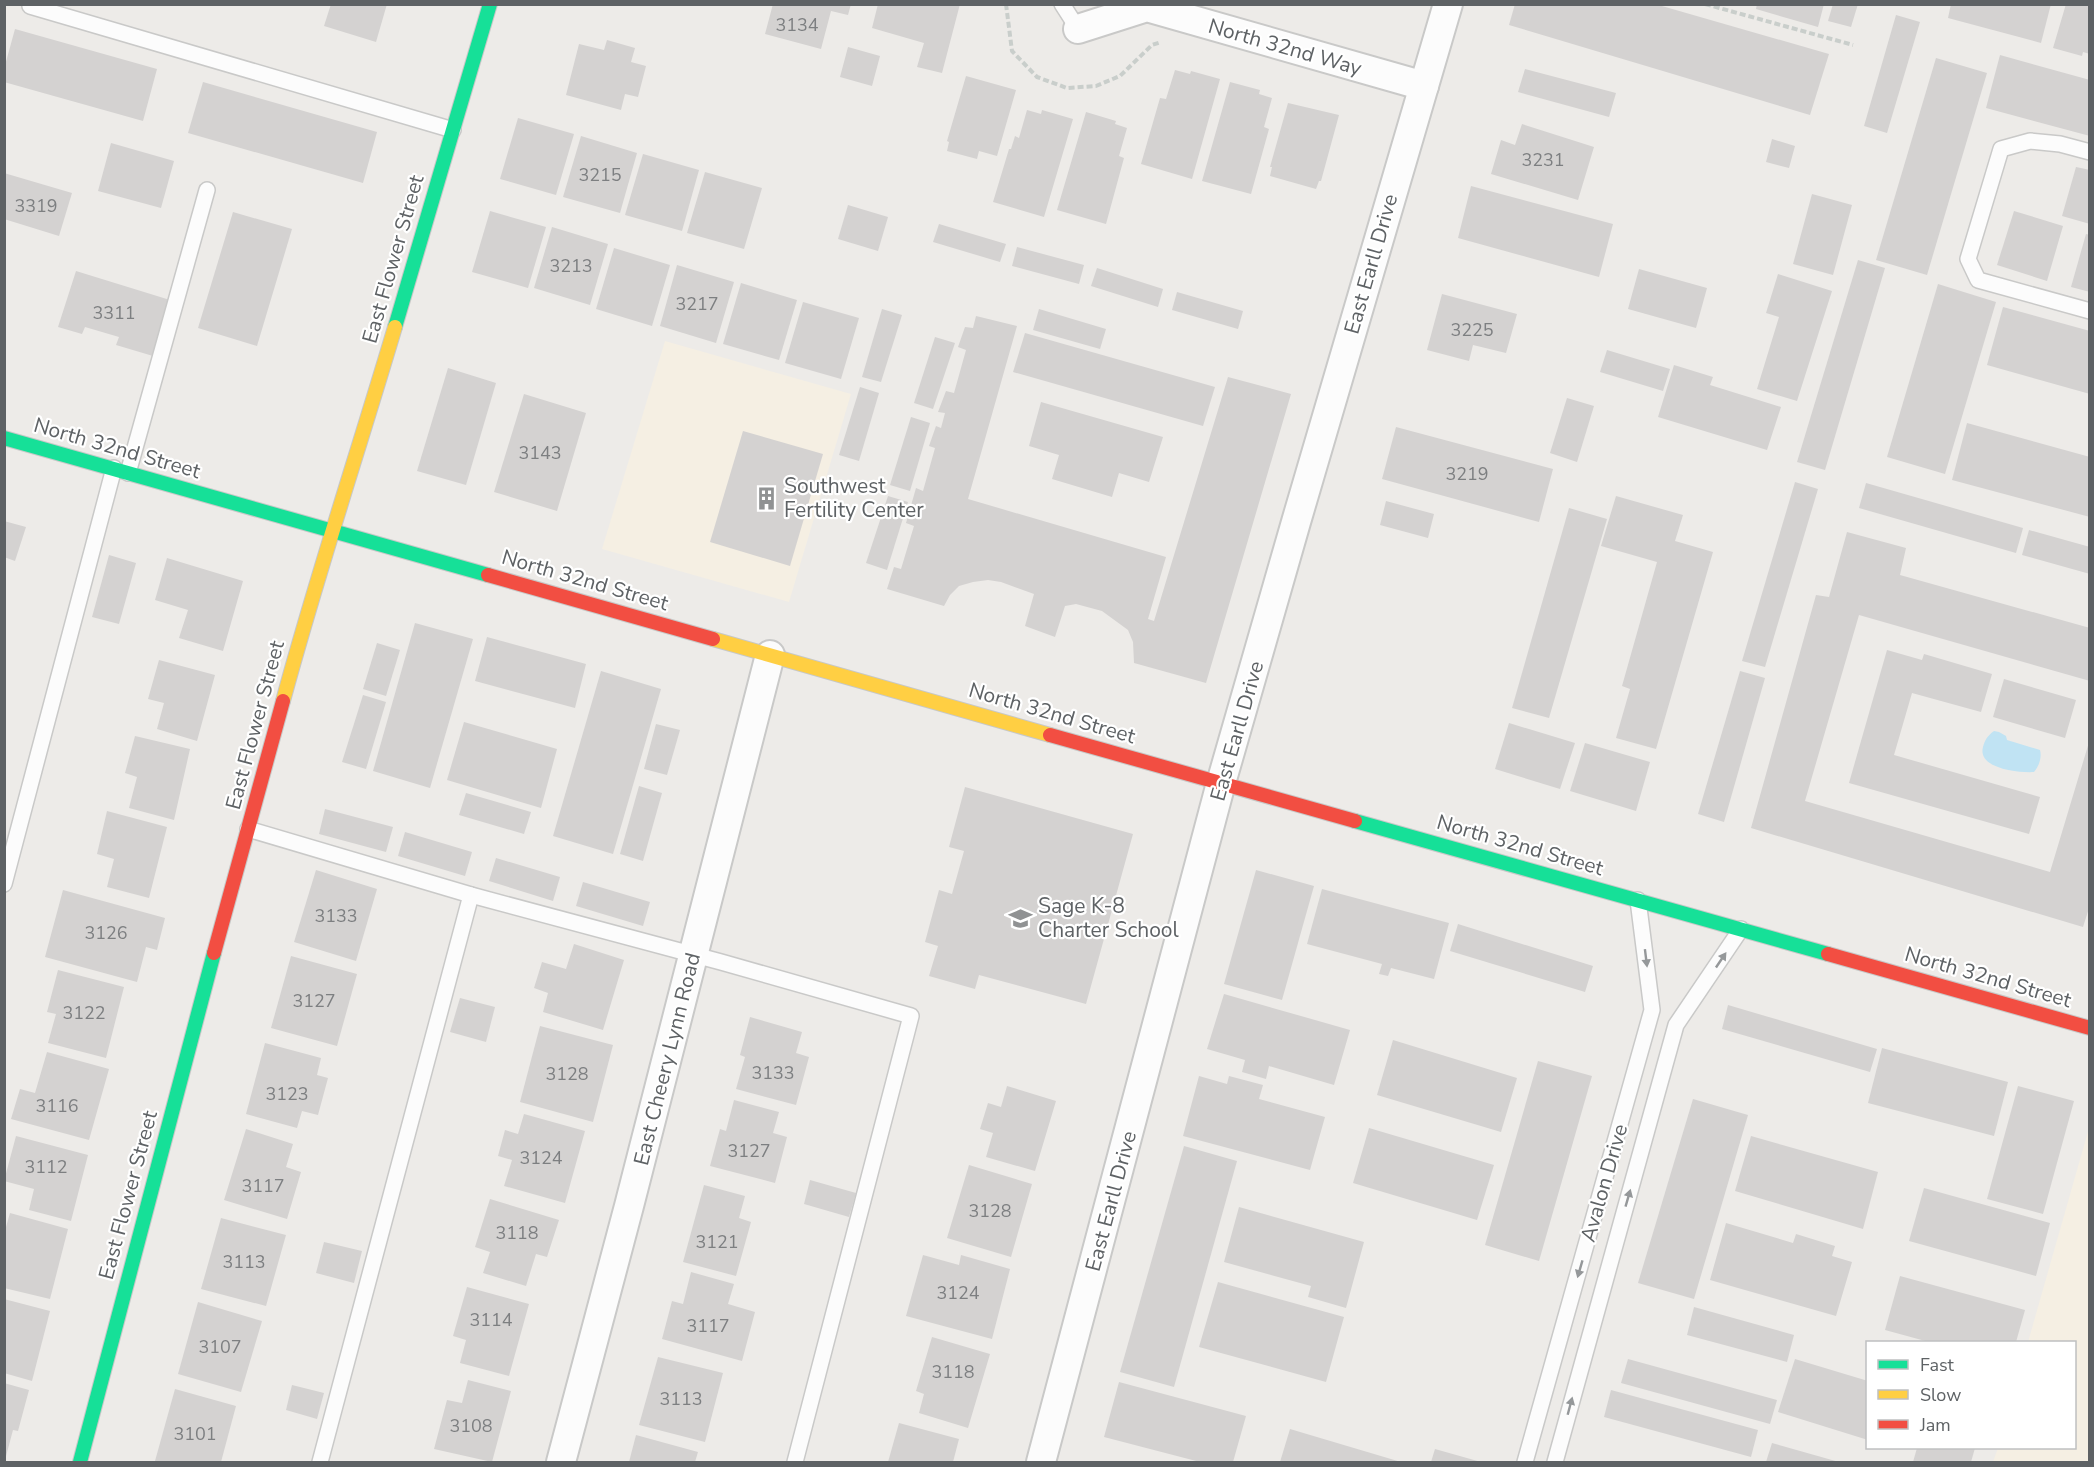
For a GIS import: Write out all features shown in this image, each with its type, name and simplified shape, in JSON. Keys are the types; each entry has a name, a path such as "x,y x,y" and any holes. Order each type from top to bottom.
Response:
{"main road":[{"name":"East Flower Street","path":"80,1462 172,1108 311,599 490,4"},
{"name":"North 32nd Street","path":"4,438 2090,1028"}],"street":[{"name":"East Earll Drive","path":"1041,1462 1221,783 1448,4"},
{"name":"North 32nd Way","path":"1078,29 1147,7 1424,86"},
{"name":"East Cheery Lynn Road","path":"561,1462 770,655"}],"lane":[{"path":"1062,4 1078,29"},
{"path":"30,6 453,130"},
{"path":"2090,152 2060,144 2030,141 2001,149 1968,259 1978,280 2090,311"},
{"path":"4,884 121,471 207,190"},
{"path":"248,829 471,895 693,954 911,1016 795,1462"},
{"path":"320,1462 471,895"},
{"name":"Avalon Drive","path":"1525,1462 1652,1010 1638,900"},
{"name":"Avalon Drive","path":"1555,1462 1676,1025 1741,929"}],"path":[{"path":"1006,4 1012,51 1037,77 1067,88 1096,86 1120,76 1152,45 1170,40"},
{"path":"1705,4 1852,45"}],"shaded area":[{"path":"665,341 851,394 789,602 602,549"},
{"path":"2089,1128 2089,1462 1993,1462 1998,1449 2076,1449 2076,1341 2028,1341"}],"water":[{"path":"1994,731 2006,736 2007,740 2040,750 2040,762 2034,772 2019,772 2001,768 1986,760 1983,747 1987,738"}],"building":[{"path":"331,4 387,4 376,42 324,26"},
{"path":"773,4 851,4 848,15 831,11 821,49 765,34"},
{"path":"878,4 960,4 942,73 917,67 924,43 872,28"},
{"path":"1515,4 1655,4 1829,54 1810,115 1509,25"},
{"path":"1757,4 1824,4 1818,27 1756,9"},
{"path":"1833,4 1858,4 1851,27 1828,21"},
{"path":"1951,4 2051,4 2041,43 1948,18"},
{"path":"2066,4 2090,4 2090,54 2083,52 2082,56 2053,48"},
{"path":"1896,15 1920,22 1887,133 1864,126"},
{"path":"15,29 157,69 143,121 4,82 4,69"},
{"path":"607,40 635,48 631,62 646,66 638,97 625,94 621,110 566,95 579,44 604,50"},
{"path":"848,47 880,56 872,86 840,77"},
{"path":"2000,55 2090,80 2090,136 1986,108"},
{"path":"1936,58 1987,73 1927,275 1876,260"},
{"path":"1525,69 1616,93 1609,117 1518,92"},
{"path":"1175,70 1190,74 1191,71 1220,79 1192,179 1141,164 1160,98 1166,99"},
{"path":"966,76 1016,90 997,156 979,151 977,159 947,151 949,142 947,141"},
{"path":"203,82 377,132 363,183 188,133"},
{"path":"1230,82 1260,90 1259,94 1272,98 1264,127 1269,129 1251,194 1202,181"},
{"path":"1288,103 1339,115 1321,181 1316,189 1270,176 1272,167 1270,167"},
{"path":"1027,110 1041,114 1042,110 1073,119 1044,217 993,202 1009,149 1011,149 1015,136 1019,138"},
{"path":"1086,112 1116,121 1115,124 1127,128 1119,156 1124,158 1106,224 1057,210"},
{"path":"518,118 574,134 556,195 500,179"},
{"path":"1522,124 1594,147 1578,200 1491,174 1501,140 1515,145"},
{"path":"581,136 637,153 620,213 563,197"},
{"path":"1772,139 1795,146 1789,168 1766,162"},
{"path":"111,143 174,161 161,208 98,191"},
{"path":"643,154 699,170 682,231 625,215"},
{"path":"2076,167 2090,170 2090,224 2062,216"},
{"path":"705,172 762,188 744,249 687,233"},
{"path":"4,173 72,193 59,236 4,219"},
{"path":"1471,186 1613,224 1599,277 1458,238"},
{"path":"1812,194 1852,205 1833,275 1793,264"},
{"path":"848,205 888,217 878,251 838,239"},
{"path":"490,211 546,227 528,288 472,272"},
{"path":"2014,211 2063,226 2047,281 1997,265"},
{"path":"233,212 292,229 257,346 198,328"},
{"path":"939,224 1006,244 1000,262 933,242"},
{"path":"552,227 608,244 590,305 534,288"},
{"path":"2086,234 2090,235 2090,292 2071,287"},
{"path":"1017,247 1084,265 1079,284 1012,266"},
{"path":"614,248 670,265 652,326 596,309"},
{"path":"1858,260 1885,268 1825,470 1797,462"},
{"path":"677,265 734,282 716,343 660,326"},
{"path":"1097,268 1163,289 1158,307 1091,286"},
{"path":"1639,269 1707,288 1696,328 1628,309"},
{"path":"76,271 170,300 153,356 116,345 119,337 85,327 82,334 58,327"},
{"path":"1778,274 1832,291 1797,401 1757,389 1779,317 1766,313"},
{"path":"741,283 797,300 779,360 723,344"},
{"path":"1938,284 1996,302 1945,474 1887,457"},
{"path":"1177,292 1243,311 1238,329 1172,310"},
{"path":"1442,294 1517,314 1506,353 1473,345 1469,361 1427,350"},
{"path":"803,302 859,318 841,379 785,363"},
{"path":"2003,307 2090,331 2090,394 1987,365"},
{"path":"882,309 902,315 881,382 862,377"},
{"path":"1039,309 1106,329 1100,349 1033,330"},
{"path":"976,316 1017,326 968,499 1166,557 1148,619 1154,621 1228,377 1291,394 1206,683 1134,663 1133,642 1128,630 1102,611 1076,604 1065,606 1055,637 1025,626 1034,594 1001,582 988,580 959,586 944,606 887,589 894,567 901,569 914,526 906,523 916,488 923,491 935,448 929,446 936,426 941,428 945,413 938,412 946,391 954,393 966,350 958,347 965,327 973,328"},
{"path":"1025,333 1215,387 1203,426 1013,372"},
{"path":"935,337 955,343 933,409 914,403"},
{"path":"1607,350 1670,369 1663,391 1600,372"},
{"path":"1674,365 1713,377 1710,385 1781,407 1767,450 1658,417"},
{"path":"448,368 496,383 466,485 417,471"},
{"path":"860,387 879,393 859,461 839,455"},
{"path":"524,394 586,413 557,511 494,492"},
{"path":"1567,398 1594,406 1577,462 1550,453"},
{"path":"1041,402 1163,437 1149,482 1119,473 1112,497 1052,479 1059,455 1029,446"},
{"path":"911,417 930,423 910,491 890,485"},
{"path":"1967,423 2090,457 2090,517 1952,480"},
{"path":"1396,427 1553,469 1539,522 1382,479"},
{"name":"Southwest Fertility Center","path":"743,431 823,454 790,566 710,542"},
{"path":"1795,482 1818,489 1765,667 1742,661"},
{"path":"1866,483 2023,528 2016,553 1859,508"},
{"path":"888,496 908,502 887,570 866,563"},
{"path":"1616,496 1683,515 1675,541 1713,552 1656,749 1616,738 1630,689 1622,686 1657,562 1601,546"},
{"path":"1386,501 1434,514 1428,538 1380,525"},
{"path":"1569,508 1607,519 1549,718 1512,708"},
{"path":"4,521 26,527 15,561 4,557"},
{"path":"2029,530 2090,547 2090,574 2022,555"},
{"path":"1847,532 1906,548 1900,575 2090,628 2090,681 1859,615 1805,801 2050,872 2090,739 2090,905 2083,927 1751,828 1816,595 1829,597"},
{"path":"109,555 136,563 119,624 92,617"},
{"path":"167,558 243,581 223,651 179,638 188,610 155,600"},
{"path":"415,623 473,639 430,788 373,771"},
{"path":"487,637 586,664 575,708 475,681"},
{"path":"377,643 400,650 386,696 363,689"},
{"path":"1887,650 1922,660 1924,654 1992,674 1981,712 1912,693 1894,755 2040,797 2029,834 1849,783"},
{"path":"159,660 215,675 197,741 157,729 164,703 148,699"},
{"path":"601,671 661,689 613,854 553,836"},
{"path":"1740,671 1765,678 1724,822 1698,814"},
{"path":"2004,679 2076,700 2065,738 1993,717"},
{"path":"363,695 386,702 366,769 342,762"},
{"path":"464,722 557,749 541,808 447,780"},
{"path":"1509,723 1575,743 1560,789 1495,769"},
{"path":"656,724 680,730 667,775 644,769"},
{"path":"135,736 190,749 174,820 129,808 137,777 125,773"},
{"path":"1585,743 1650,762 1636,811 1570,791"},
{"path":"639,786 662,793 643,861 620,854"},
{"name":"Sage K-8 Charter School","path":"965,787 1133,834 1086,1004 979,975 975,989 929,976 938,946 925,942 939,890 952,894 964,851 949,847"},
{"path":"466,793 531,812 524,834 459,815"},
{"path":"325,809 393,827 386,852 319,834"},
{"path":"107,811 167,827 149,898 107,887 114,859 97,854"},
{"path":"405,832 472,852 465,876 398,856"},
{"path":"496,858 560,877 553,901 489,881"},
{"path":"316,870 377,889 356,961 294,942"},
{"path":"1256,870 1314,886 1282,1000 1224,984"},
{"path":"583,882 650,902 643,926 576,906"},
{"path":"1322,889 1449,923 1434,979 1391,968 1388,976 1379,974 1382,964 1307,944"},
{"path":"63,890 165,918 157,950 146,947 137,982 45,957"},
{"path":"1458,924 1593,966 1585,992 1450,951"},
{"path":"574,944 624,960 603,1030 543,1012 548,993 534,988 542,962 566,969"},
{"path":"291,956 357,974 337,1046 271,1028"},
{"path":"58,970 124,987 106,1058 48,1043 56,1014 47,1012"},
{"path":"1224,994 1350,1030 1334,1085 1269,1066 1266,1079 1242,1072 1245,1060 1207,1049"},
{"path":"460,998 495,1007 486,1042 450,1032"},
{"path":"1728,1005 1877,1049 1870,1072 1722,1029"},
{"path":"750,1017 802,1032 796,1053 809,1057 796,1105 736,1089 745,1057 740,1055"},
{"path":"540,1026 613,1045 593,1122 520,1102"},
{"path":"1393,1040 1517,1078 1501,1132 1377,1095"},
{"path":"265,1043 321,1058 317,1075 328,1078 318,1115 302,1111 297,1128 246,1114"},
{"path":"1882,1048 2008,1082 1994,1136 1868,1103"},
{"path":"47,1052 109,1069 89,1140 11,1119 20,1089 35,1093"},
{"path":"1538,1061 1592,1076 1539,1261 1485,1245"},
{"path":"1199,1076 1227,1084 1229,1076 1263,1085 1259,1099 1325,1117 1310,1170 1183,1136"},
{"path":"1007,1086 1056,1101 1035,1171 986,1157 993,1133 980,1129 988,1103 1001,1107"},
{"path":"2018,1086 2074,1101 2043,1214 1987,1199"},
{"path":"1693,1099 1748,1115 1694,1299 1638,1283"},
{"path":"734,1100 779,1112 773,1133 787,1137 775,1183 710,1166 720,1129 726,1131"},
{"path":"524,1114 585,1131 565,1203 504,1186 512,1160 498,1156 505,1130 518,1134"},
{"path":"1369,1128 1494,1165 1477,1220 1353,1183"},
{"path":"246,1129 293,1144 286,1167 301,1172 287,1219 224,1200"},
{"path":"16,1136 88,1155 71,1221 29,1210 34,1189 4,1181"},
{"path":"1751,1136 1878,1172 1863,1229 1735,1191"},
{"path":"1184,1146 1237,1161 1174,1387 1120,1372"},
{"path":"969,1165 1032,1184 1011,1257 947,1238"},
{"path":"810,1180 856,1193 849,1217 804,1204"},
{"path":"704,1185 745,1196 739,1218 751,1222 736,1276 683,1262"},
{"path":"1924,1188 2050,1223 2036,1276 1909,1241"},
{"path":"490,1199 559,1220 547,1257 536,1254 526,1286 483,1273 490,1252 475,1247"},
{"path":"1239,1207 1364,1242 1346,1308 1308,1297 1311,1286 1224,1262"},
{"path":"10,1213 68,1229 50,1299 4,1288 4,1234"},
{"path":"221,1218 286,1235 266,1306 201,1289"},
{"path":"1726,1223 1793,1243 1796,1234 1835,1246 1832,1256 1852,1262 1836,1316 1710,1280"},
{"path":"324,1242 362,1251 354,1283 316,1273"},
{"path":"923,1255 959,1265 961,1255 1010,1269 992,1339 906,1316"},
{"path":"691,1272 734,1284 728,1304 755,1312 742,1361 662,1339 672,1301 683,1304"},
{"path":"1900,1276 2025,1310 2016,1341 1925,1341 1885,1330"},
{"path":"1218,1282 1344,1317 1326,1382 1199,1347"},
{"path":"467,1287 529,1304 509,1376 460,1363 466,1340 453,1336"},
{"path":"4,1299 50,1311 32,1381 4,1373"},
{"path":"198,1302 262,1321 241,1392 178,1374"},
{"path":"1694,1307 1794,1335 1787,1362 1687,1335"},
{"path":"932,1337 990,1354 968,1428 919,1413 924,1394 916,1391"},
{"path":"658,1357 723,1373 705,1442 639,1425"},
{"path":"1628,1359 1777,1400 1770,1424 1621,1383"},
{"path":"1795,1359 1866,1380 1866,1439 1778,1412"},
{"path":"468,1380 511,1391 492,1462 434,1449 447,1400 462,1403"},
{"path":"1119,1382 1246,1416 1233,1462 1200,1462 1104,1437"},
{"path":"4,1383 29,1390 18,1431 13,1430 5,1460"},
{"path":"292,1385 324,1393 317,1419 286,1410"},
{"path":"175,1389 236,1406 221,1462 155,1461"},
{"path":"1611,1390 1758,1430 1751,1457 1604,1417"},
{"path":"899,1423 959,1439 953,1462 888,1462"},
{"path":"1290,1429 1401,1462 1280,1462"},
{"path":"636,1435 698,1452 695,1462 629,1462"},
{"path":"1772,1443 1839,1462 1766,1462"},
{"path":"1435,1449 1481,1462 1431,1462"},
{"path":"1917,1449 1975,1449 1971,1462 1913,1462"}],"traffic: fast":[{"path":"395,327 490,4"},
{"path":"4,438 488,575"},
{"path":"1355,821 1828,954"},
{"path":"80,1462 214,953"}],"traffic: slow":[{"path":"283,701 395,327"},
{"path":"713,639 1050,735"}],"traffic: jam":[{"path":"488,575 713,639"},
{"path":"214,953 283,701"},
{"path":"1050,735 1355,821"},
{"path":"1828,954 2090,1028"}],"place":[{"name":"Southwest Fertility Center","path":"766,498"},
{"name":"Sage K-8 Charter School","path":"1020,918"}]}
